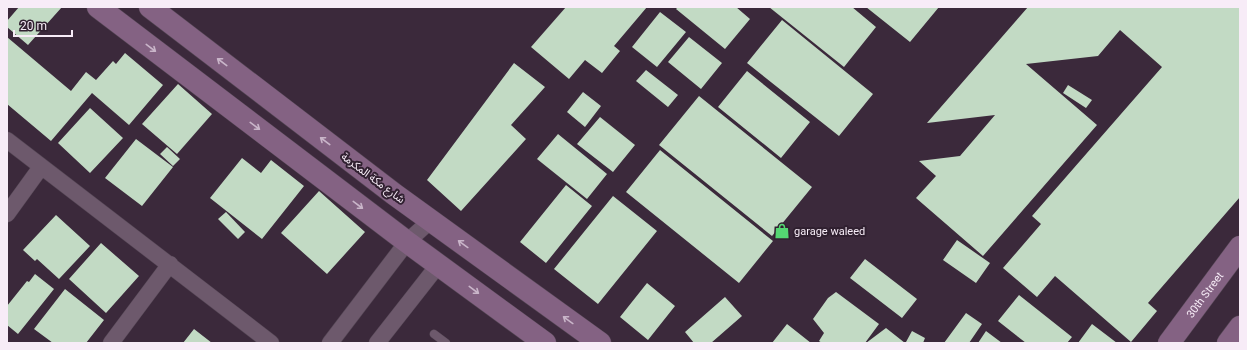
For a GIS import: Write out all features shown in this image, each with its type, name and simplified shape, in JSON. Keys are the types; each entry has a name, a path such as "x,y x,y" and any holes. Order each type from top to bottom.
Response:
{"main road":[{"path":"98,7 407,242 545,343"},
{"name":"شارع مكة المكرمة","path":"150,7 430,220 600,343"},
{"name":"30th Street","path":"1169,343 1240,247"},
{"path":"1228,343 1240,327"}],"street":[{"path":"7,140 271,343"},
{"path":"7,214 41,167"},
{"path":"330,343 407,242 430,220"},
{"path":"111,343 170,264"},
{"path":"378,343 439,264"}],"lane":[{"path":"434,334 446,343"}],"building":[{"path":"19,7 62,7 28,45 7,27 7,21"},
{"path":"566,7 647,7 614,46 620,51 602,73 585,60 569,79 531,47"},
{"path":"678,7 736,7 750,19 725,49 676,9"},
{"path":"769,7 852,7 876,27 844,67"},
{"path":"866,7 939,7 910,42"},
{"path":"1028,7 1240,7 1240,197 1148,303 1157,311 1131,342 1055,276 1037,297 1003,268 1041,224 1032,216 1162,67 1120,30 1098,56 1026,64 1097,125 983,256 916,198 936,176 919,161 960,156 995,115 927,123"},
{"path":"660,12 686,32 657,67 632,47"},
{"path":"782,20 873,94 839,136 747,63"},
{"path":"7,37 71,91 86,72 96,80 113,61 116,64 125,53 163,85 129,125 92,93 51,141 7,104"},
{"path":"689,37 722,63 701,89 668,62"},
{"path":"514,63 545,87 511,125 526,139 461,211 427,180"},
{"path":"646,70 678,95 668,107 636,81"},
{"path":"747,71 810,122 781,158 718,107"},
{"path":"178,84 212,114 177,154 142,124"},
{"path":"1068,85 1092,100 1086,108 1063,93"},
{"path":"583,92 601,106 585,127 567,112"},
{"path":"699,96 812,187 772,236 659,145"},
{"path":"90,108 123,138 90,173 58,143"},
{"path":"600,117 635,145 613,172 577,144"},
{"path":"558,134 607,174 587,199 537,159"},
{"path":"136,139 173,167 142,206 105,178"},
{"path":"167,147 180,159 173,166 160,154"},
{"path":"660,150 773,241 739,283 626,192"},
{"path":"242,158 261,173 271,160 304,186 262,239 210,198"},
{"path":"566,185 592,206 546,263 520,242"},
{"path":"319,191 365,232 327,274 281,233"},
{"path":"613,196 657,231 598,304 554,269"},
{"path":"226,212 245,232 238,239 218,219"},
{"path":"56,215 90,246 59,279 37,259 35,261 23,250"},
{"path":"957,240 990,263 976,283 943,260"},
{"path":"101,243 139,276 106,313 69,279"},
{"path":"865,259 917,299 902,318 850,278"},
{"path":"35,274 54,289 18,334 7,325 7,306 27,281 29,282"},
{"path":"647,283 675,306 648,340 620,317"},
{"path":"65,289 104,320 86,343 53,343 34,329"},
{"path":"836,292 879,324 865,343 822,343 819,341 824,333 813,319 828,298"},
{"path":"1019,295 1072,337 1067,343 1026,343 998,321"},
{"path":"725,297 742,316 711,343 694,343 685,332"},
{"path":"966,313 982,324 969,343 944,343"},
{"path":"787,324 811,343 772,343"},
{"path":"1092,324 1117,343 1078,343"},
{"path":"886,328 905,343 866,343"},
{"path":"194,329 212,343 183,343"},
{"path":"912,331 925,338 923,343 906,342"},
{"path":"986,331 1002,343 978,343"}],"place":[{"name":"garage waleed","path":"782,231"}]}
